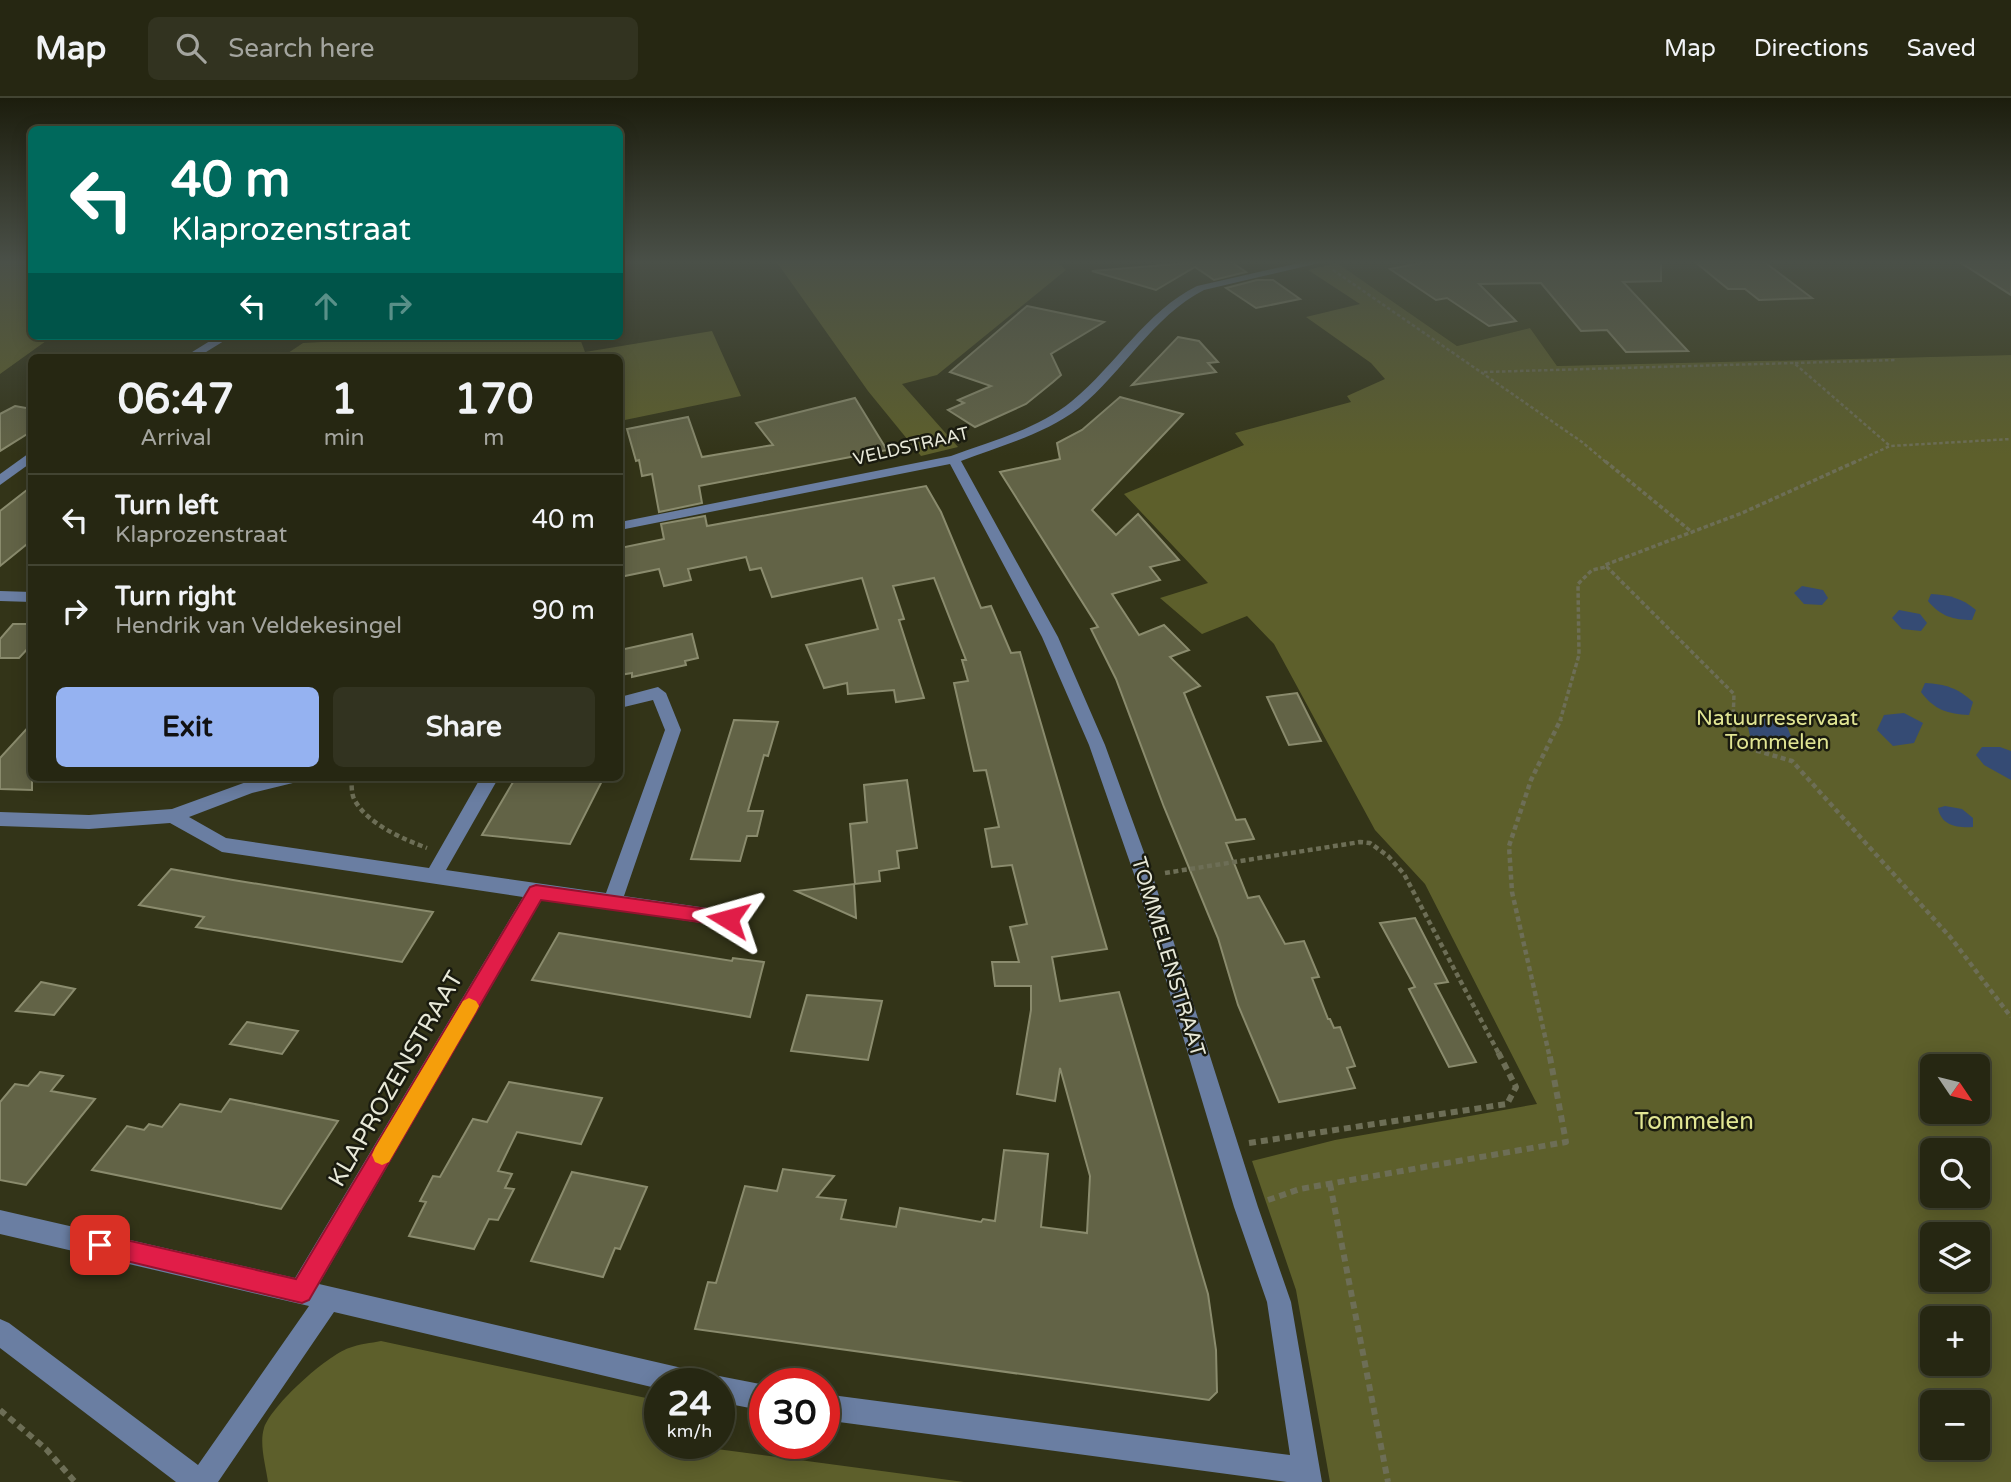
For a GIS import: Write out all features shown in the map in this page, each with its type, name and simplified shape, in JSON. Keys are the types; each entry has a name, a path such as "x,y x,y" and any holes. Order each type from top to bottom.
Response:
{"street":[{"name":"VELDSTRAAT","path":"623,525 954,458 1049,421 1070,408 1155,326"},
{"path":"195,354 219,340"},
{"path":"0,481 28,458"},
{"name":"TOMMELENSTRAAT","path":"954,458 1050,637 1097,745 1144,877 1245,1207 1279,1302 1308,1476"},
{"path":"0,596 28,597"},
{"path":"612,903 673,730 657,693 623,701"},
{"path":"0,819 89,822 173,816 249,787 274,781"},
{"path":"433,877 488,781"},
{"path":"173,816 222,845 728,919"},
{"name":"KLAPROZENSTRAAT","path":"302,1292 536,892"},
{"path":"0,1222 644,1372"},
{"path":"0,1332 200,1482 330,1297"},
{"path":"840,1409 1308,1476"}],"path":[{"path":"1416,326 1484,372 1517,400 1582,442 1694,534"},
{"path":"1484,372 1897,360"},
{"path":"1794,363 1890,446"},
{"path":"1607,567 1605,565 1694,534 1890,446 2011,439"},
{"path":"1607,567 1734,694 1734,732 1751,749 1792,761 1951,938 2011,1017"},
{"path":"1245,1207 1300,1189 1566,1142 1539,1001 1512,892 1509,846 1531,780 1560,722 1579,655 1578,584 1592,570 1607,567"},
{"path":"351,781 352,792 358,803 406,841 448,851"},
{"path":"1144,877 1335,844 1370,843 1388,856 1404,874 1516,1087 1507,1104 1227,1146"},
{"path":"1330,1184 1388,1482"},
{"path":"0,1410 46,1449 75,1482"}],"shaded area":[{"path":"1427,326 2011,326 2011,355 1557,366 1530,328 1457,346"}],"green space":[{"path":"0,326 28,326 28,340 47,340 0,374"},
{"path":"822,326 998,326 937,375 902,384 958,447 921,456 868,391"},
{"path":"1318,326 1427,326 1457,346 1530,328 1557,366 2011,355 2011,1482 1330,1482 1296,1290 1252,1161 1335,1140 1537,1104 1425,884 1375,830 1274,644 1247,616 1202,634 1160,598 1208,583 1124,494 1244,445 1235,433 1351,402 1347,396 1385,379 1371,363"},
{"path":"712,331 741,396 623,420 623,354 286,354 303,343 359,340 580,340 585,352"},
{"path":"381,1341 644,1398 644,1459 735,1459 735,1451 749,1453 749,1459 792,1459 964,1482 268,1482 263,1434 269,1418 301,1382 339,1353"}],"water":[{"path":"1802,586 1823,590 1828,598 1822,605 1804,604 1794,593"},
{"path":"1931,594 1949,596 1966,603 1976,610 1972,620 1942,614 1928,601"},
{"path":"1899,610 1920,614 1927,623 1921,631 1902,629 1892,618"},
{"path":"1925,683 1939,684 1962,693 1973,702 1969,715 1954,714 1936,707 1921,692"},
{"path":"1904,713 1923,723 1914,743 1893,746 1877,730 1884,715"},
{"path":"1768,717 1787,726 1792,739 1782,745 1776,745 1766,744 1750,736 1748,727 1757,718"},
{"path":"1982,747 2000,747 2011,751 2011,780 1984,765 1976,755"},
{"path":"1945,806 1962,809 1973,818 1973,827 1956,826 1946,822 1938,808"}],"building":[{"path":"1004,326 1098,326 1051,354 1061,375 1026,404 975,427 948,410 964,403 958,400 991,386 950,372"},
{"path":"1576,326 1664,326 1688,351 1626,352 1607,330 1581,331"},
{"path":"1178,337 1199,341 1218,362 1208,363 1216,372 1132,385"},
{"path":"1120,397 1183,414 1092,510 1116,535 1138,514 1179,560 1150,567 1160,580 1112,594 1139,635 1164,625 1189,650 1170,657 1200,686 1184,693 1236,820 1245,819 1254,839 1226,843 1248,898 1259,896 1285,944 1304,941 1319,977 1312,978 1328,1019 1334,1028 1340,1027 1355,1066 1347,1068 1355,1088 1279,1102 1238,1005 1218,938 1164,807 1116,679 1091,629 1098,627 1000,472 1060,459 1057,443 1082,430"},
{"path":"855,398 887,450 699,486 702,503 659,512 652,474 642,476 627,429 688,417 702,457 773,445 756,423"},
{"path":"15,406 28,408 28,434 0,451 0,414"},
{"path":"926,486 941,512 981,608 991,606 1011,653 1020,652 1107,949 1052,957 1060,1001 1119,992 1208,1294 1216,1350 1217,1392 1209,1400 695,1329 708,1282 716,1283 745,1186 777,1191 783,1169 834,1176 817,1197 846,1200 841,1219 896,1227 900,1208 981,1222 983,1219 995,1221 1004,1150 1048,1154 1041,1227 1087,1233 1090,1176 1060,1068 1055,1101 1017,1094 1031,1010 1031,986 995,986 992,962 1019,962 1010,927 1027,924 1012,865 992,867 985,829 999,827 986,770 974,771 954,683 968,681 962,660 966,660 934,578 893,586 904,619 899,620 924,698 896,702 894,690 848,694 847,683 824,688 806,645 878,629 862,578 772,597 761,568 750,570 746,557 688,569 691,580 664,586 659,569 623,576 623,547 664,539 661,524 705,516 707,526"},
{"path":"28,489 28,543 0,566 0,511"},
{"path":"13,624 28,624 28,648 19,658 0,658 0,639"},
{"path":"692,634 698,658 685,661 686,665 632,677 632,673 623,674 623,649"},
{"path":"1297,693 1321,741 1289,745 1267,697"},
{"path":"734,720 778,722 768,756 764,755 748,811 763,811 757,836 747,836 740,861 691,859"},
{"path":"28,727 28,781 32,781 32,790 0,789 0,758"},
{"path":"907,780 917,848 897,851 899,868 879,871 880,881 855,884 850,824 867,822 864,785"},
{"path":"514,781 602,781 570,844 482,835"},
{"path":"171,869 433,912 402,962 196,927 204,917 139,905"},
{"path":"854,884 856,918 796,891"},
{"path":"1415,918 1448,982 1435,984 1476,1062 1449,1067 1409,989 1415,987 1380,923"},
{"path":"559,933 732,961 733,958 764,962 750,1017 532,980"},
{"path":"41,982 75,989 54,1015 16,1011"},
{"path":"807,995 882,1001 868,1060 791,1051"},
{"path":"247,1022 298,1031 282,1054 230,1044"},
{"path":"40,1072 63,1076 51,1091 95,1099 26,1185 0,1180 0,1102 15,1084 28,1086"},
{"path":"509,1082 602,1098 581,1144 517,1132 498,1171 512,1174 505,1188 514,1189 498,1220 489,1219 474,1249 409,1236 426,1202 420,1201 433,1176 440,1177 473,1119 487,1122"},
{"path":"230,1099 338,1121 281,1209 92,1170 127,1126 144,1130 149,1124 162,1127 180,1104 221,1112"},
{"path":"572,1172 647,1187 620,1249 615,1248 603,1277 531,1261"}],"slow traffic":[{"path":"382,1155 469,1006"}],"route":[{"path":"100,1245 302,1292 536,892 728,919"}],"park label":[{"name":"Natuurreservaat Tommelen","path":"1777,730"},
{"name":"Tommelen","path":"1694,1121"}]}
